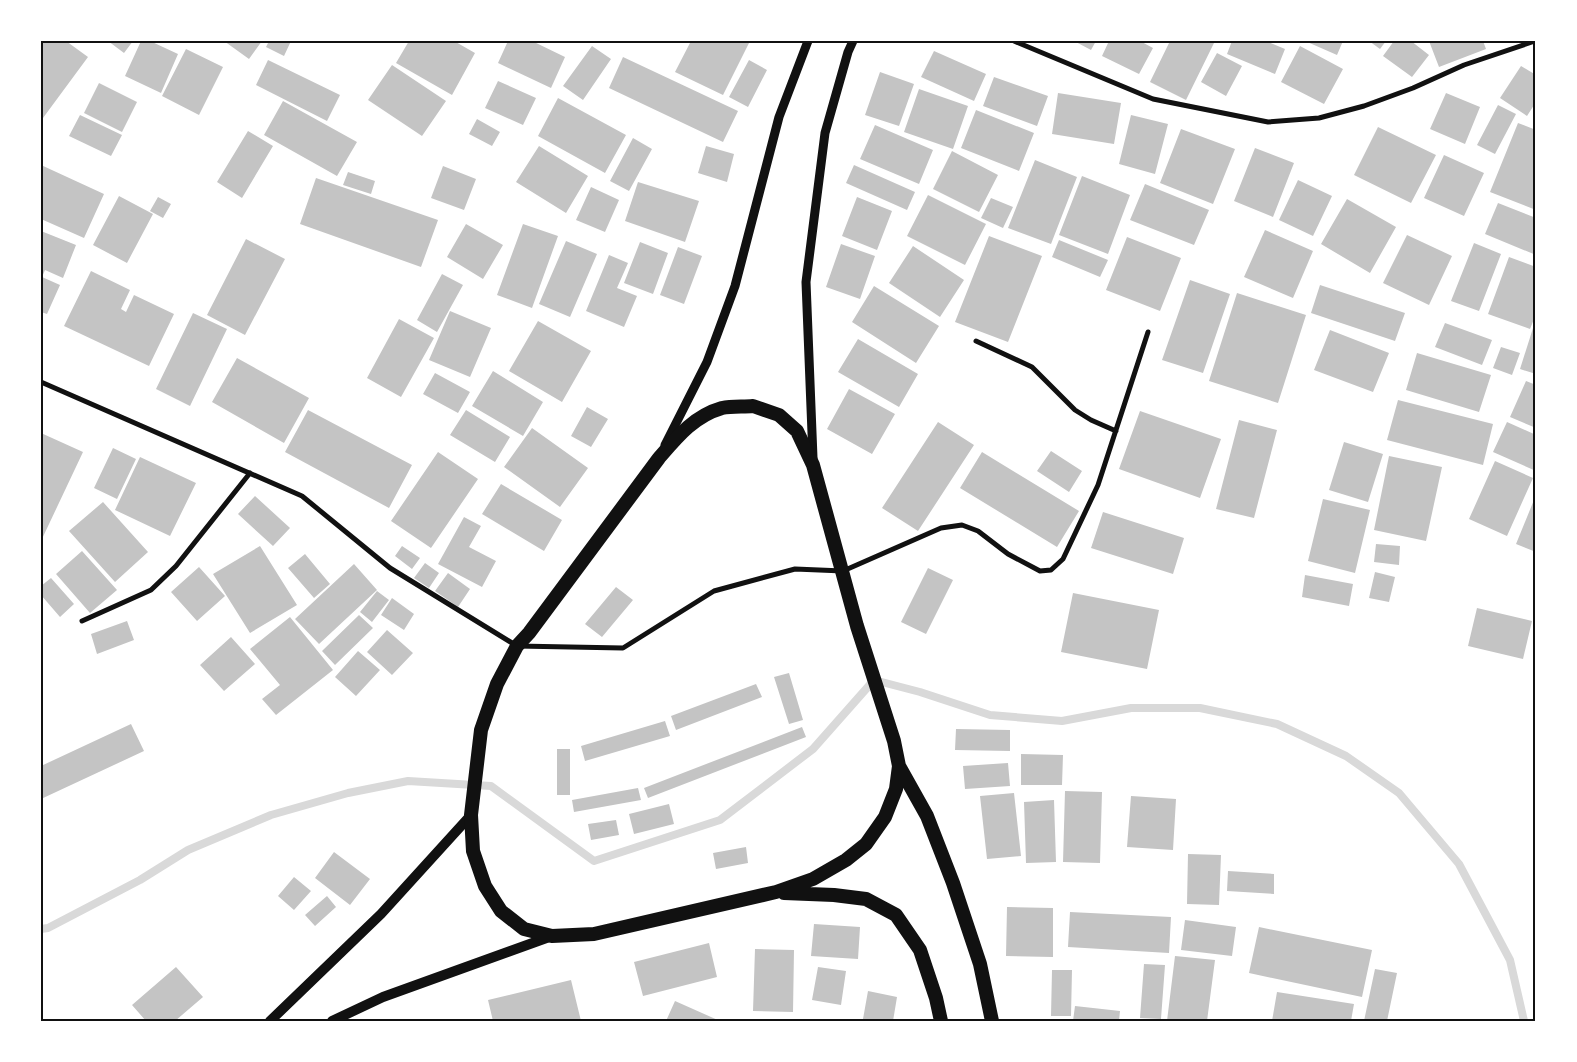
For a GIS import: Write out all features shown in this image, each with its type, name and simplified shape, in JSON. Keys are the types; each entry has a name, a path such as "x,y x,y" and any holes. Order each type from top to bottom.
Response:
{"highway":[{"path":"899,766 896,789 885,817 866,844 846,860 813,879 776,892 594,934 552,936 524,929 501,911 485,886 473,851 471,815 481,730 497,684 517,646 529,633 659,458 696,420 723,408 753,406 779,415 797,431 813,465 857,626 894,741 899,766 927,816 953,883 980,964 992,1021"},
{"path":"776,892 834,895 866,899 896,916 920,950 936,998 941,1021"}],"main road":[{"path":"270,1021 381,914 471,815"},
{"path":"332,1021 382,997 552,936"}],"street":[{"path":"659,458 707,362 735,286 779,117 808,41"},
{"path":"813,465 806,282 825,133 848,52 854,41"},
{"path":"1014,41 1153,99 1268,122 1319,118 1364,106 1413,88 1464,65 1535,41"},
{"path":"41,382 302,496 390,568 517,646 623,648 714,591 795,569 843,571 941,528 962,525 978,531 1008,554 1040,571 1050,570 1064,559 1094,493 1148,332"},
{"path":"976,341 1032,367 1075,410 1116,431"},
{"path":"82,621 151,590 176,566 250,473"}],"building":[{"path":"41,41 66,41 88,57 43,118 41,116"},
{"path":"108,41 133,41 124,53"},
{"path":"141,41 150,41 178,54 161,93 125,76"},
{"path":"224,41 262,41 249,59"},
{"path":"269,41 291,41 284,56 266,47"},
{"path":"409,41 454,41 475,53 452,95 396,63"},
{"path":"508,41 532,41 565,57 551,88 498,63"},
{"path":"691,41 750,41 723,95 675,72"},
{"path":"1074,41 1096,41 1091,50"},
{"path":"1109,41 1140,41 1153,48 1139,74 1102,56"},
{"path":"1170,41 1211,41 1214,43 1186,100 1150,82"},
{"path":"1232,41 1266,41 1285,49 1275,74 1227,54"},
{"path":"1305,41 1343,41 1337,55"},
{"path":"1369,41 1386,41 1380,49"},
{"path":"1394,41 1411,41 1429,55 1412,77 1383,56"},
{"path":"1429,41 1483,41 1486,49 1439,67"},
{"path":"592,46 611,59 583,100 563,86"},
{"path":"1300,46 1343,69 1324,104 1281,82"},
{"path":"186,49 223,67 199,115 162,96"},
{"path":"934,51 986,74 974,101 921,77"},
{"path":"1217,53 1242,66 1226,96 1201,82"},
{"path":"623,57 738,111 723,142 609,88"},
{"path":"268,60 340,95 327,121 256,85"},
{"path":"749,60 767,70 748,107 729,97"},
{"path":"392,65 446,101 422,136 368,100"},
{"path":"1521,66 1536,75 1536,102 1527,116 1500,98"},
{"path":"880,72 914,84 899,126 865,115"},
{"path":"994,77 1048,96 1037,126 983,106"},
{"path":"498,81 536,98 523,125 485,108"},
{"path":"99,83 137,102 122,132 84,113"},
{"path":"919,89 968,106 953,149 904,132"},
{"path":"1058,93 1121,103 1114,144 1052,134"},
{"path":"1446,93 1480,107 1465,144 1430,129"},
{"path":"558,98 626,135 605,173 538,136"},
{"path":"283,101 357,142 337,176 264,135"},
{"path":"1498,105 1516,114 1495,154 1477,145"},
{"path":"976,110 1034,133 1019,171 961,148"},
{"path":"80,115 122,135 111,156 69,136"},
{"path":"1131,115 1168,124 1155,174 1119,164"},
{"path":"477,119 500,132 492,146 469,134"},
{"path":"1518,123 1536,130 1536,210 1490,192"},
{"path":"875,125 933,150 919,184 860,159"},
{"path":"1378,127 1436,155 1411,203 1354,175"},
{"path":"1181,129 1235,149 1213,204 1160,183"},
{"path":"248,131 273,146 242,198 217,182"},
{"path":"633,138 652,149 629,191 610,181"},
{"path":"539,146 588,176 566,213 516,182"},
{"path":"706,146 734,154 727,182 698,173"},
{"path":"1255,148 1294,163 1273,217 1234,201"},
{"path":"952,151 998,175 979,212 933,189"},
{"path":"1444,155 1484,173 1464,216 1424,198"},
{"path":"1035,160 1077,177 1051,244 1008,228"},
{"path":"41,165 104,194 84,238 41,219"},
{"path":"854,165 915,192 907,210 846,183"},
{"path":"443,166 476,179 464,210 431,198"},
{"path":"348,172 375,181 371,194 343,185"},
{"path":"1082,176 1130,195 1108,254 1059,235"},
{"path":"316,178 438,220 421,267 300,224"},
{"path":"1298,180 1332,196 1313,236 1279,220"},
{"path":"638,182 699,201 685,242 625,221"},
{"path":"1145,184 1209,210 1194,245 1130,220"},
{"path":"591,187 619,200 605,232 576,220"},
{"path":"928,195 986,224 965,265 907,236"},
{"path":"119,196 153,214 127,263 93,245"},
{"path":"158,197 171,204 163,218 150,211"},
{"path":"857,197 892,211 877,250 842,236"},
{"path":"991,198 1013,207 1003,228 981,218"},
{"path":"1347,199 1396,227 1370,273 1321,244"},
{"path":"1498,203 1536,218 1536,255 1485,234"},
{"path":"466,224 503,245 483,279 447,257"},
{"path":"523,224 558,236 532,308 497,295"},
{"path":"1265,230 1313,251 1293,298 1244,277"},
{"path":"41,231 76,245 63,278 45,270 42,277 60,285 47,314 41,312"},
{"path":"1407,235 1452,256 1429,305 1383,283"},
{"path":"989,236 1042,256 1008,342 955,322"},
{"path":"1127,237 1181,258 1160,311 1106,290"},
{"path":"246,239 285,259 245,335 207,315"},
{"path":"1059,240 1108,260 1100,277 1052,257"},
{"path":"566,241 597,254 570,317 539,304"},
{"path":"640,242 668,253 653,294 624,283"},
{"path":"1474,243 1501,254 1479,311 1451,301"},
{"path":"841,244 875,256 860,299 826,287"},
{"path":"913,246 964,280 940,317 889,283"},
{"path":"678,247 702,256 684,304 660,295"},
{"path":"609,255 628,263 617,288 637,296 624,327 586,311"},
{"path":"1509,257 1536,267 1536,314 1530,329 1488,314"},
{"path":"91,271 130,290 121,309 126,312 134,295 174,314 149,366 64,326"},
{"path":"442,274 463,285 437,332 417,320"},
{"path":"1190,280 1230,294 1203,373 1162,360"},
{"path":"1320,285 1405,313 1395,341 1311,313"},
{"path":"874,286 939,326 916,363 852,322"},
{"path":"1237,293 1306,315 1278,403 1209,381"},
{"path":"450,311 491,328 470,377 429,360"},
{"path":"193,313 227,329 190,406 156,389"},
{"path":"399,319 434,338 401,397 367,378"},
{"path":"538,321 591,351 562,402 509,371"},
{"path":"1445,323 1492,340 1482,365 1435,347"},
{"path":"1533,328 1536,329 1536,374 1520,369"},
{"path":"1330,330 1389,353 1373,392 1314,370"},
{"path":"858,339 918,374 899,407 838,372"},
{"path":"1501,347 1520,353 1512,375 1493,368"},
{"path":"1417,353 1491,375 1479,412 1406,390"},
{"path":"237,358 309,398 284,443 212,402"},
{"path":"493,371 543,402 523,436 472,406"},
{"path":"435,373 470,392 458,413 423,394"},
{"path":"1526,381 1536,385 1536,428 1510,417"},
{"path":"849,389 895,414 872,454 827,429"},
{"path":"1398,400 1493,424 1483,465 1387,440"},
{"path":"587,407 608,419 591,447 571,436"},
{"path":"308,410 412,465 389,508 285,452"},
{"path":"466,410 510,437 495,462 450,435"},
{"path":"1140,411 1221,439 1200,498 1119,469"},
{"path":"1239,420 1277,430 1254,518 1216,509"},
{"path":"938,422 974,445 918,531 882,508"},
{"path":"1507,422 1536,435 1536,471 1493,452"},
{"path":"532,428 588,468 560,507 504,467"},
{"path":"41,433 83,452 41,541"},
{"path":"1344,442 1383,454 1368,502 1329,490"},
{"path":"113,448 136,459 117,499 94,488"},
{"path":"1051,451 1082,471 1069,492 1037,471"},
{"path":"438,452 478,479 431,548 391,521"},
{"path":"982,452 1079,511 1057,547 960,488"},
{"path":"1389,456 1442,467 1426,541 1374,530"},
{"path":"140,457 196,483 170,536 115,510"},
{"path":"1495,461 1533,478 1507,536 1469,519"},
{"path":"501,484 562,520 544,551 482,514"},
{"path":"1536,495 1536,552 1516,544"},
{"path":"255,496 290,528 273,546 238,514"},
{"path":"1323,499 1370,510 1355,573 1308,561"},
{"path":"103,502 148,552 115,582 69,531"},
{"path":"1103,512 1184,538 1173,574 1091,548"},
{"path":"464,517 481,526 469,547 496,561 482,587 438,564"},
{"path":"1376,544 1400,546 1399,565 1374,562"},
{"path":"260,546 297,605 250,633 213,574"},
{"path":"402,546 420,558 412,569 395,556"},
{"path":"82,551 117,590 90,613 56,574"},
{"path":"305,554 330,584 314,598 288,568"},
{"path":"425,563 439,573 429,588 414,578"},
{"path":"354,564 377,590 319,644 295,619"},
{"path":"199,567 225,596 197,621 171,592"},
{"path":"928,568 953,580 926,634 901,622"},
{"path":"1375,572 1395,577 1389,602 1369,598"},
{"path":"448,573 470,589 458,607 435,591"},
{"path":"1305,575 1353,584 1349,606 1302,597"},
{"path":"51,578 74,604 60,617 41,595 41,586"},
{"path":"616,587 633,600 602,637 585,624"},
{"path":"377,591 389,600 372,622 360,612"},
{"path":"1073,593 1159,610 1147,669 1061,652"},
{"path":"392,598 414,614 404,630 381,615"},
{"path":"1477,608 1532,621 1523,659 1468,646"},
{"path":"359,615 373,628 335,665 322,651"},
{"path":"290,617 333,670 276,715 262,699 280,685 250,649"},
{"path":"127,621 134,640 97,654 91,634"},
{"path":"387,630 413,653 392,675 367,652"},
{"path":"231,637 255,664 224,691 200,665"},
{"path":"358,651 380,670 356,696 335,677"},
{"path":"789,673 803,720 789,724 774,677"},
{"path":"756,684 762,697 676,730 671,716"},
{"path":"665,721 670,736 585,761 581,746"},
{"path":"131,724 144,751 41,799 41,766"},
{"path":"802,727 806,737 648,798 644,788"},
{"path":"956,729 1010,730 1010,751 955,750"},
{"path":"557,749 570,749 570,795 557,795"},
{"path":"1021,754 1063,755 1062,785 1021,785"},
{"path":"1008,763 1010,786 965,789 963,766"},
{"path":"638,788 641,800 574,812 572,800"},
{"path":"1065,791 1102,792 1100,863 1063,862"},
{"path":"1014,793 1021,856 987,859 980,796"},
{"path":"1131,796 1176,799 1173,850 1127,847"},
{"path":"1054,800 1056,862 1026,863 1024,802"},
{"path":"669,804 674,824 634,834 629,814"},
{"path":"616,820 619,835 591,840 588,824"},
{"path":"746,847 748,863 716,869 713,853"},
{"path":"334,852 370,879 350,905 315,878"},
{"path":"1188,854 1221,855 1219,905 1187,904"},
{"path":"1228,871 1274,874 1274,894 1227,891"},
{"path":"294,877 311,891 294,910 278,896"},
{"path":"327,896 336,907 315,926 305,915"},
{"path":"1007,907 1053,908 1053,957 1006,956"},
{"path":"1070,912 1171,917 1169,953 1068,947"},
{"path":"1185,920 1236,927 1232,956 1181,950"},
{"path":"814,924 860,927 858,959 811,956"},
{"path":"1259,927 1372,950 1362,997 1249,973"},
{"path":"709,943 717,977 643,996 634,962"},
{"path":"755,949 794,950 793,1012 753,1011"},
{"path":"1175,956 1215,960 1207,1021 1167,1021"},
{"path":"1144,964 1165,965 1161,1019 1140,1018"},
{"path":"176,967 203,997 175,1021 146,1021 132,1005"},
{"path":"818,967 846,971 841,1005 812,1000"},
{"path":"1375,969 1397,973 1387,1021 1364,1021"},
{"path":"1052,970 1072,970 1071,1016 1051,1016"},
{"path":"571,980 581,1021 493,1021 488,1000"},
{"path":"868,991 897,997 893,1021 863,1019"},
{"path":"1277,992 1354,1004 1351,1021 1272,1021"},
{"path":"675,1001 720,1021 666,1021"},
{"path":"1075,1006 1120,1011 1119,1021 1073,1021"}],"waterway":[{"path":"41,929 48,928 140,880 188,850 271,815 348,793 408,781 491,786 594,861 720,820 813,749 874,680 920,692 990,715 1062,721 1131,708 1200,708 1277,724 1346,756 1399,793 1459,864 1510,960 1524,1021"}]}
